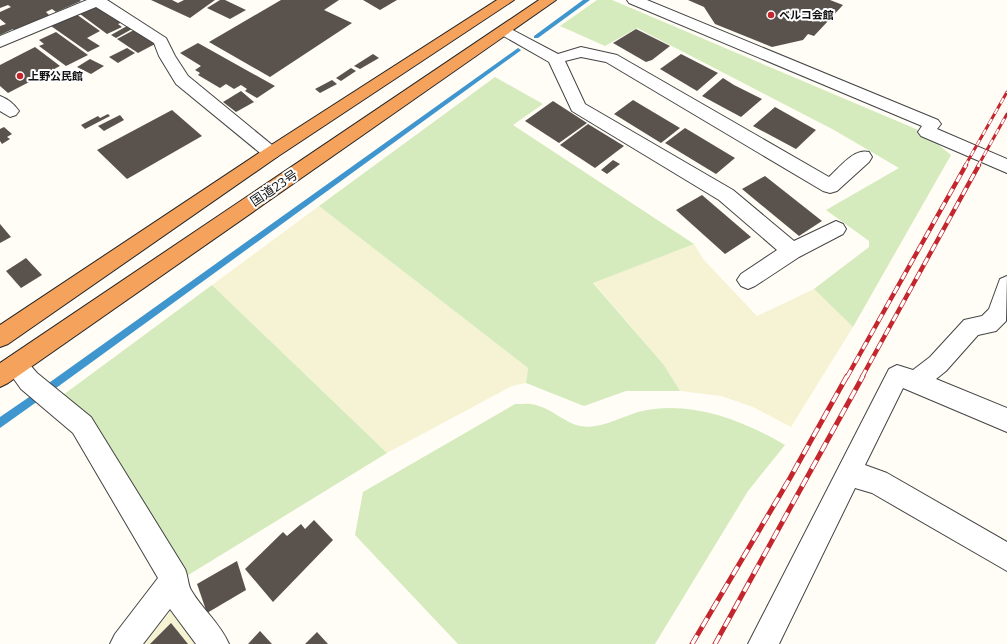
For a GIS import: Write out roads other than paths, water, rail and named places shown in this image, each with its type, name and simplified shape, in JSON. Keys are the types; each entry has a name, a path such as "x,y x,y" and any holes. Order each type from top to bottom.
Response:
{"highway":[{"path":"0,337 271,153 507,0"},
{"name":"国道23号","path":"8,371 549,0"}],"street":[{"path":"0,42 97,0 161,41 167,56 182,80 271,153"},
{"path":"634,0 932,124 927,132 1007,166"},
{"path":"505,31 556,59 578,107 726,195 792,251"},
{"path":"556,59 581,52 611,58 830,186 863,156"},
{"path":"748,280 792,251 836,229"},
{"path":"916,382 938,364 972,327 988,324 998,314 1007,285"},
{"path":"8,371 34,386 82,425 175,580 176,594 214,644"},
{"path":"763,644 897,376 916,382 1007,420"},
{"path":"849,473 878,482 1007,557"},
{"path":"125,644 175,580"}],"waterway":[{"path":"536,37 587,0"},
{"path":"49,388 518,50"},
{"path":"0,423 35,398"}],"railway":[{"path":"965,166 1007,92"},
{"path":"978,166 1007,114"},
{"path":"847,377 966,165"},
{"path":"862,377 979,165"},
{"path":"692,644 790,478 847,376"},
{"path":"715,644 863,376"}],"place":[{"name":"ベルコ会館","path":"771,15"},
{"name":"上野公民館","path":"20,76"}]}
